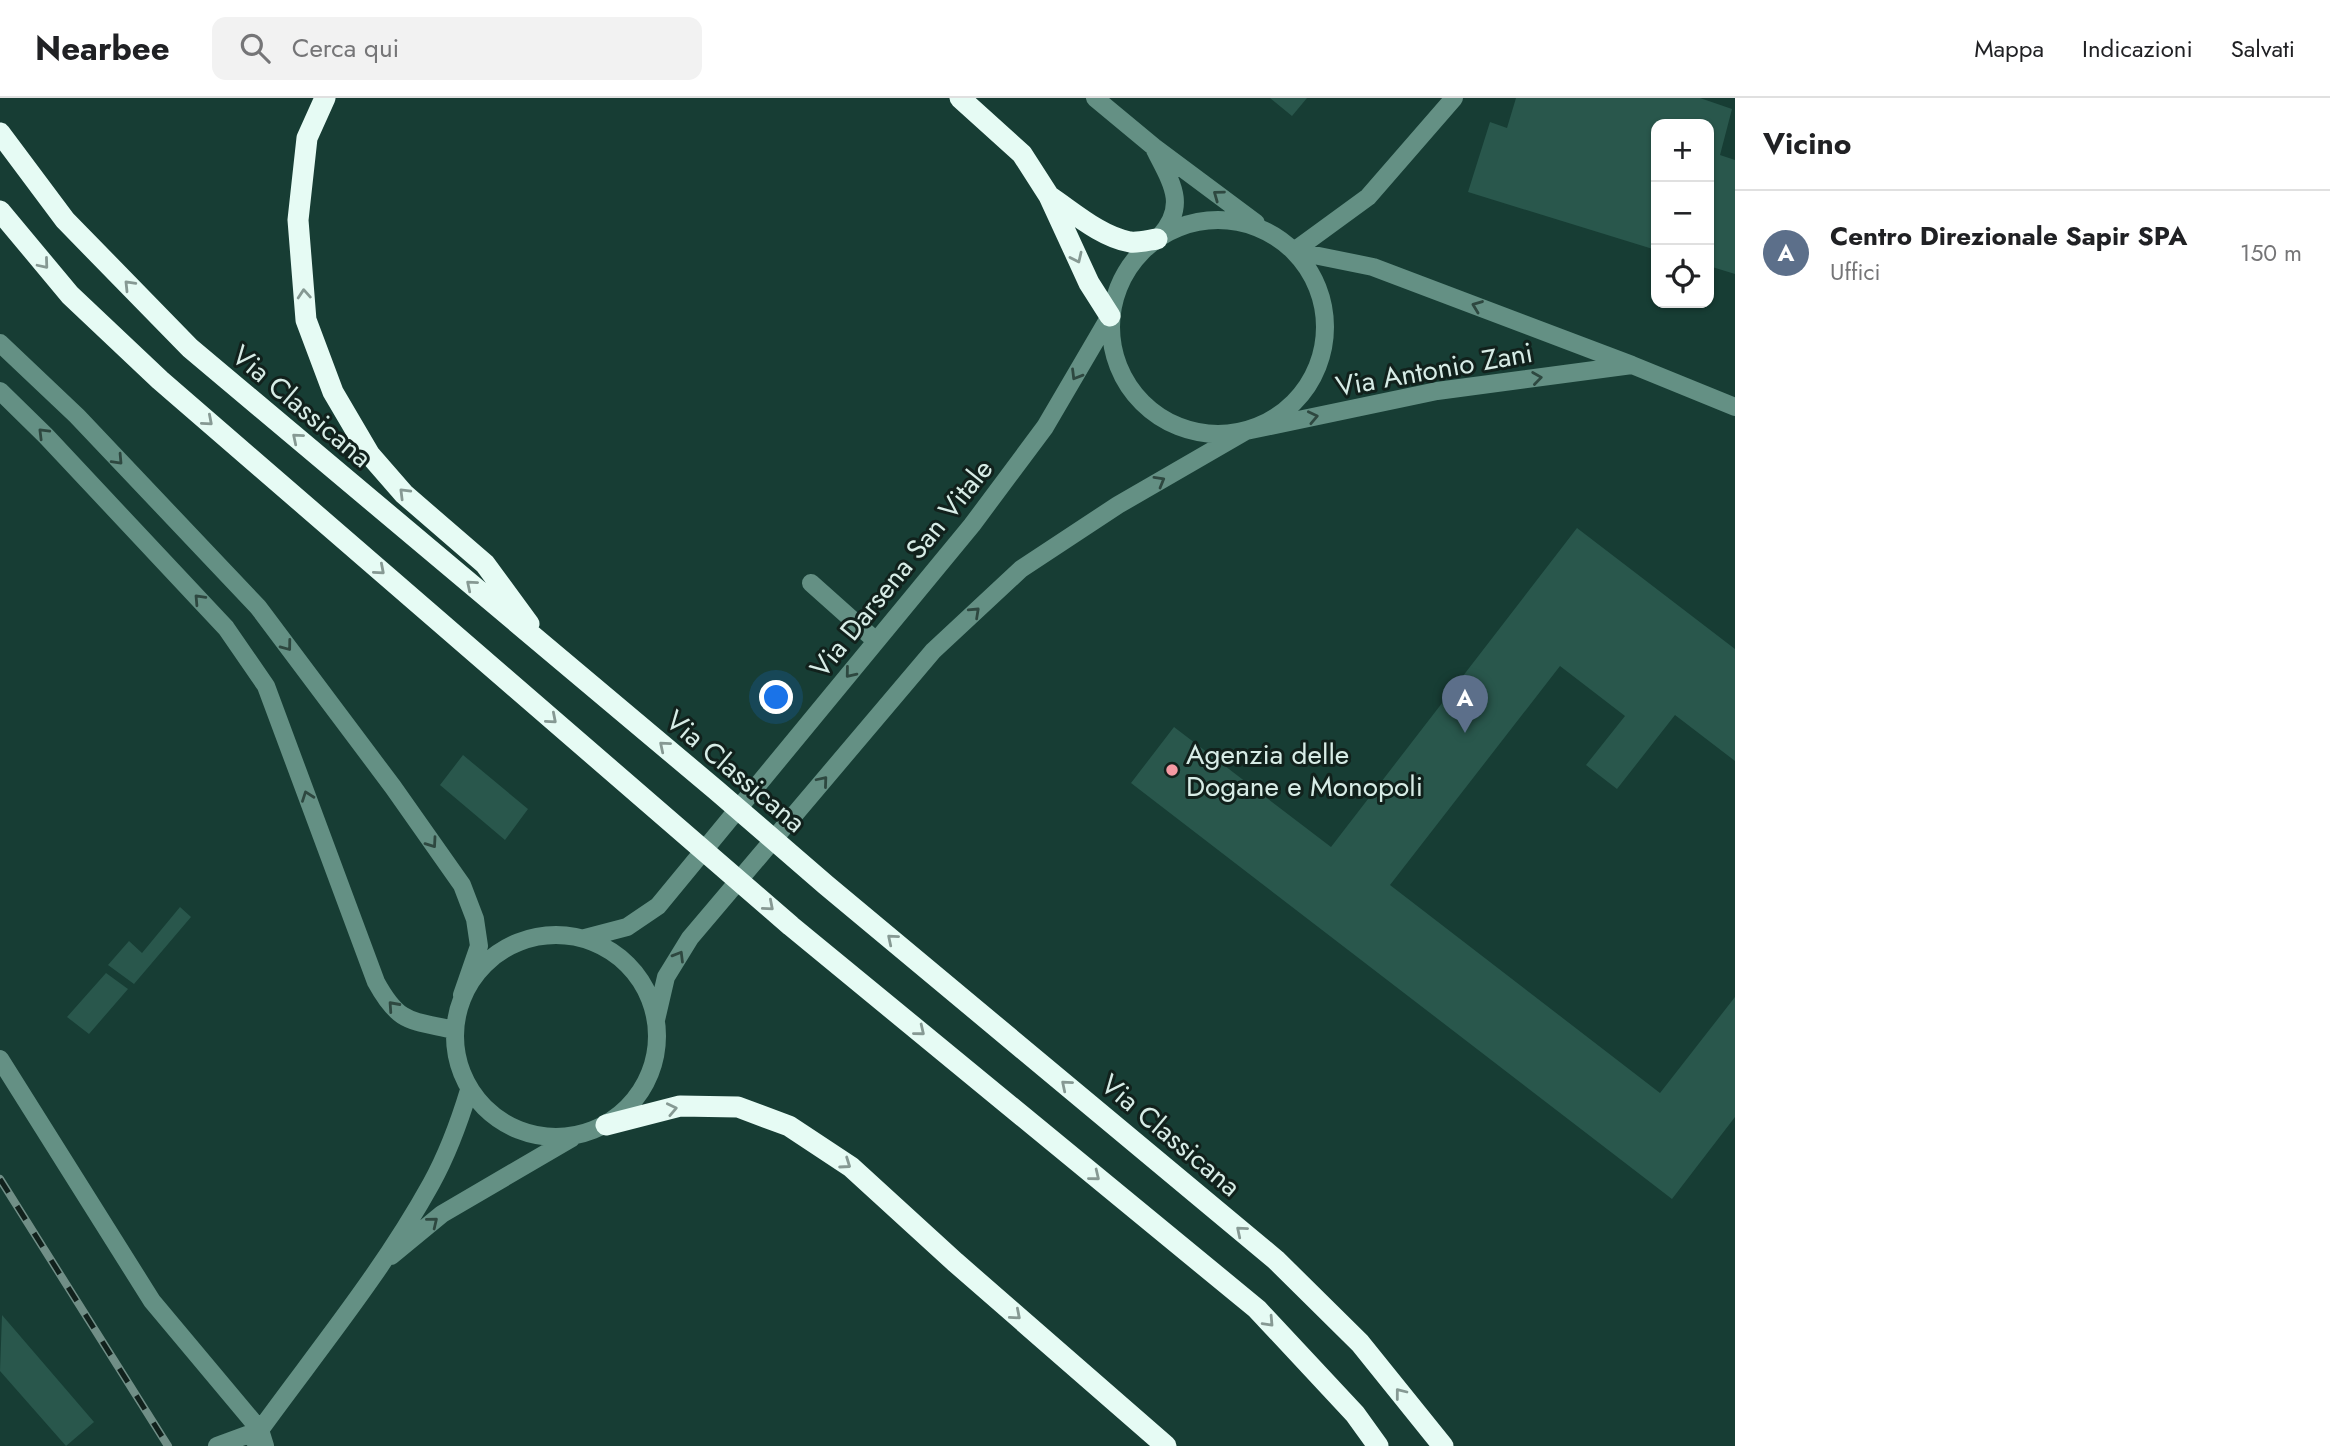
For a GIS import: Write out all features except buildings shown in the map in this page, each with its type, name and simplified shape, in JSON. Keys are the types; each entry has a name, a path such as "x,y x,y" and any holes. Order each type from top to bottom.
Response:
{"highway":[{"path":"325,98 307,138 298,220 306,320 333,392 370,455 404,494 485,564 549,651"},
{"path":"960,98 1022,154 1049,196 1089,283 1110,316"},
{"name":"Via Classicana","path":"0,133 65,220 190,348 826,885 1276,1260 1360,1342 1443,1446"},
{"path":"1049,196 1100,230 1122,240 1133,243 1157,239"},
{"path":"0,211 70,295 160,380 791,926 1257,1309 1355,1413 1378,1446"},
{"path":"606,1125 680,1106 738,1107 789,1126 851,1167 955,1262 1166,1446"}],"street":[{"path":"1095,98 1154,147 1294,251 1313,276 1324,307 1325,339 1317,370 1299,397 1275,418 1246,431 1211,435 1177,427 1148,409 1125,383 1112,351 1110,316 1118,286 1134,259 1171,224 1175,191 1154,147"},
{"path":"1294,251 1368,197 1454,98"},
{"path":"1157,239 1185,225 1215,220 1245,223 1273,235"},
{"name":"Via Antonio Zani","path":"1294,251 1373,267 1735,407"},
{"name":"Via Darsena San Vitale","path":"585,938 627,927 658,906 972,525 1045,427 1110,316"},
{"path":"0,343 77,416 258,607 462,885 475,919 479,946 463,995"},
{"name":"Via Antonio Zani","path":"1246,431 1437,391 1632,365"},
{"path":"0,391 46,436 226,628 266,686 376,982 389,1005 407,1020 454,1030"},
{"name":"Via Darsena San Vitale","path":"656,1020 666,977 690,938 933,651 1021,569 1118,505 1246,431"},
{"path":"811,583 876,641"},
{"name":"Via Darsena San Vitale","path":"380,1265 442,1214 577,1136 606,1125 630,1106 648,1080 657,1051 656,1020 648,992 633,969 611,950 585,938 553,933 506,947 481,967 463,995 456,1012 454,1030 457,1062 469,1090 490,1114 516,1130 546,1137 577,1136"},
{"path":"0,1059 152,1301 259,1441"},
{"name":"Via Darsena San Vitale","path":"259,1441 380,1265 431,1184 455,1133 469,1090"},
{"path":"217,1446 259,1441"}],"railway":[{"path":"0,1179 168,1446"}],"place":[{"name":"Centro Direzionale Sapir SPA","path":"1465,733"},
{"name":"Agenzia delle Dogane e Monopoli","path":"1172,770"}]}
